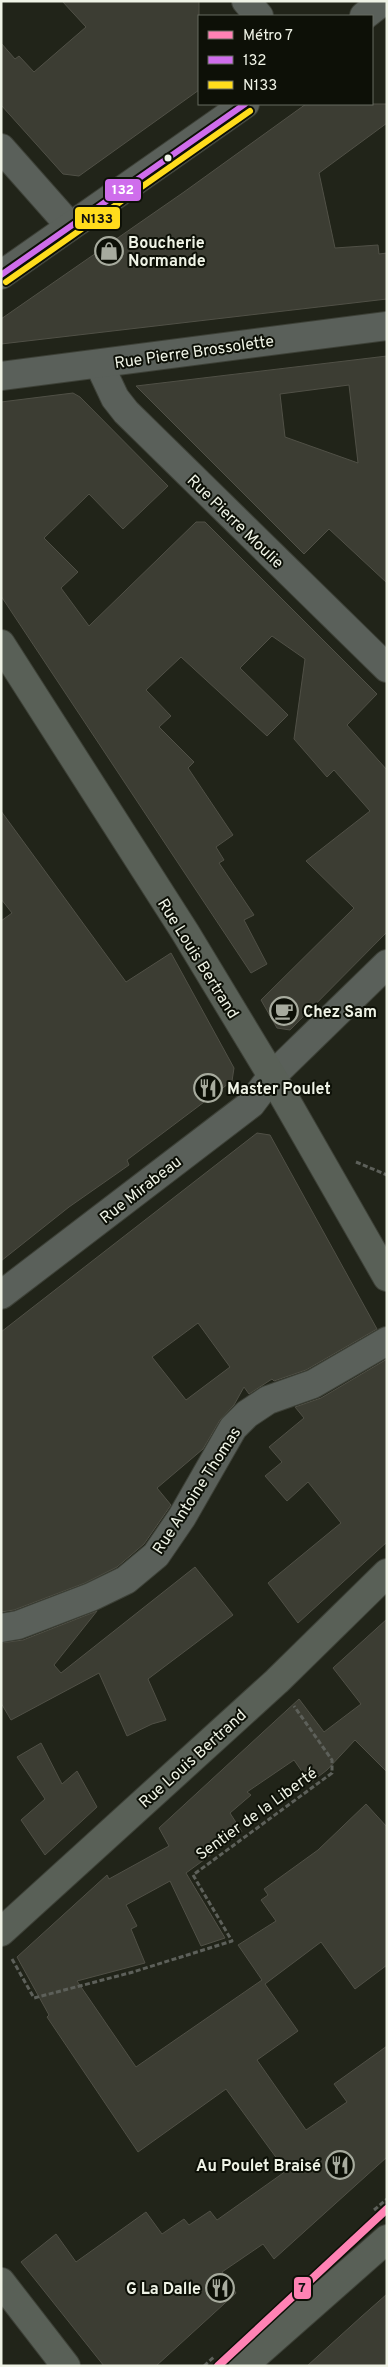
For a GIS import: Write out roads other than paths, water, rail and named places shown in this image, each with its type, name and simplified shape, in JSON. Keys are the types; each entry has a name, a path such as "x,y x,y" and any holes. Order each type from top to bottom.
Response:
{"main road":[{"name":"Rue Louis Bertrand","path":"1,644 185,932 272,1076 387,1277"},
{"name":"Rue Louis Bertrand","path":"5,1943 385,1577"},
{"path":"243,2366 387,2239"},
{"path":"1,2282 66,2366"}],"street":[{"path":"246,1 258,15"},
{"path":"365,15 383,1"},
{"path":"1,275 244,105"},
{"path":"1,148 70,226"},
{"name":"Rue Pierre Brossolette","path":"1,376 387,326"},
{"name":"Rue Pierre Moulie","path":"100,364 115,398 126,412 387,668"},
{"name":"Rue Mirabeau","path":"1,1295 251,1104 272,1076 387,964"},
{"name":"Rue Antoine Thomas","path":"1,1628 18,1625 91,1597 126,1580 156,1555 182,1516 233,1428 247,1414 268,1400 313,1384 387,1341"}],"metro line":[{"name":"7","path":"218,2366 387,2209"}],"place":[{"name":"Boucherie Normande","path":"109,251"},
{"name":"Chez Sam","path":"284,1011"},
{"name":"Master Poulet","path":"208,1088"},
{"name":"Au Poulet Braisé","path":"340,2165"},
{"name":"G La Dalle","path":"220,2288"}]}
